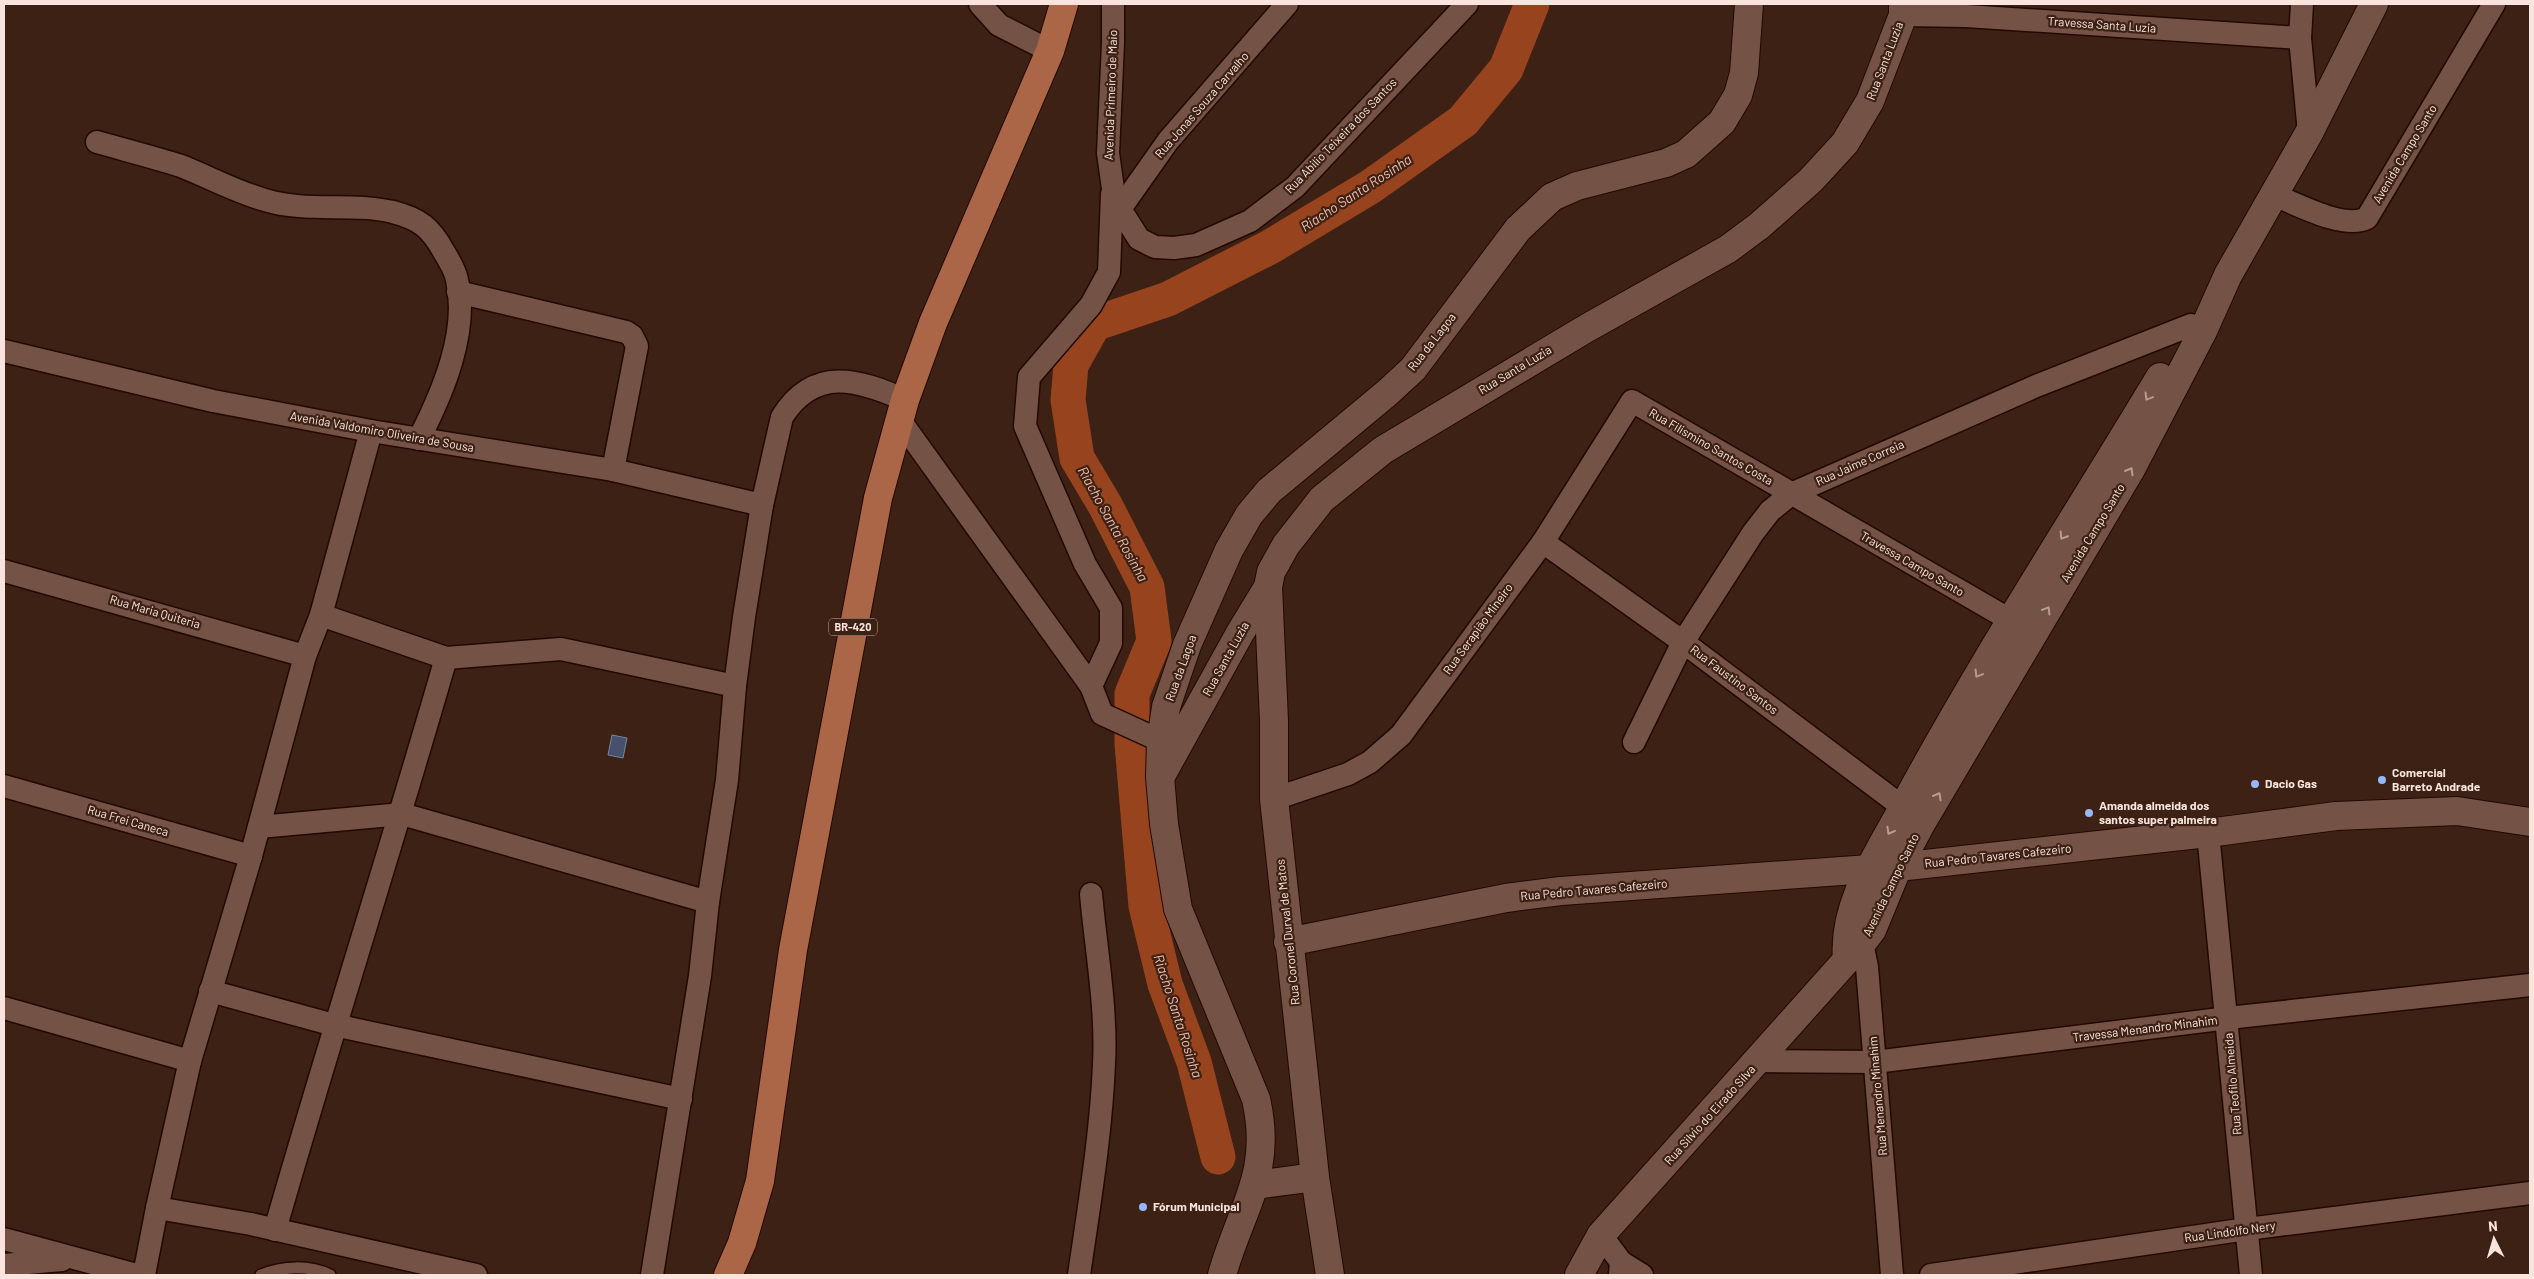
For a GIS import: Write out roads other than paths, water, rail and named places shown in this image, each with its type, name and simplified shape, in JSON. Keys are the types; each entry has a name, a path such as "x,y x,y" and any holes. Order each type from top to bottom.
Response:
{"main road":[{"name":"BR-420","path":"728,1275 750,1218 760,1181 793,950 878,498 902,410 933,323 1050,51 1064,4"}],"street":[{"path":"980,4 999,25 1050,51"},
{"name":"Avenida Primeiro de Maio","path":"1113,4 1108,153 1116,199 1139,239"},
{"name":"Rua Jonas Souza Carvalho","path":"1116,199 1287,4"},
{"name":"Rua Abilio Teixeira dos Santos","path":"1139,239 1156,247 1174,248 1196,245 1250,221 1295,187 1467,4"},
{"name":"Rua da Lagoa","path":"1222,1275 1255,1185 1262,1157 1260,1115 1253,1090 1178,909 1164,824 1160,777 1161,741 1166,707 1188,645 1229,550 1249,515 1269,491 1387,393 1413,369 1518,229 1552,197 1577,186 1666,163 1686,154 1722,122 1738,95 1744,73 1749,4"},
{"path":"2302,4 2300,38 2309,133"},
{"name":"Avenida Campo Santo","path":"1853,940 1870,869 1913,815 2022,627 2131,469 2197,328 2309,133 2374,4"},
{"name":"Avenida Campo Santo","path":"2274,195 2343,221 2360,221 2367,218 2494,4"},
{"name":"Travessa Santa Luzia","path":"1903,9 1966,16 2300,38"},
{"name":"Rua Santa Luzia","path":"1160,777 1240,633 1268,587 1271,572 1286,545 1322,499 1383,450 1579,332 1728,249 1759,226 1811,180 1845,143 1870,101 1903,9"},
{"path":"97,142 179,166 265,200 296,207 369,209 413,218 433,233 452,266 460,310 449,371 419,439"},
{"path":"1090,686 1111,644 1111,608 1085,564 1025,426 1029,377 1091,305 1109,272 1116,199"},
{"path":"458,292 626,332 632,336 637,346 613,470"},
{"name":"Rua Jaime Correia","path":"1634,742 1683,642 1753,533 1770,510 1791,494 2036,386 2197,328"},
{"name":"Avenida Valdomiro Oliveira de Sousa","path":"4,351 213,401 371,431 613,470 762,505"},
{"path":"652,1275 700,976 708,902 727,780 735,686 762,505 782,417 789,405 815,387 830,381 849,380 872,385 902,410 1090,686 1102,714 1161,741"},
{"name":"Rua Filismino Santos Costa","path":"1632,401 1791,494"},
{"name":"Rua Serapião Mineiro","path":"1274,799 1348,774 1370,762 1400,735 1543,542 1632,401"},
{"path":"144,1275 190,1061 251,856 305,656 320,615 371,431"},
{"name":"Travessa Campo Santo","path":"1791,494 2022,627"},
{"name":"Rua Faustino Santos","path":"1543,542 1683,642 1913,815"},
{"name":"Rua Maria Quiteria","path":"4,571 305,656"},
{"name":"Rua Coronel Durval de Matos","path":"1268,587 1274,721 1274,799 1288,942 1315,1177 1330,1275"},
{"path":"320,615 446,658 561,649 735,686"},
{"path":"275,1230 334,1025 402,814 446,658"},
{"name":"Rua Frei Caneca","path":"4,786 251,856"},
{"name":"Rua Pedro Tavares Cafezeiro","path":"1288,942 1506,898 1560,891 1898,867 2208,833 2336,816 2457,811 2530,822"},
{"path":"259,827 402,814 708,902"},
{"name":"Avenida Campo Santo","path":"1853,940 1874,925 1898,867 1913,815"},
{"name":"Rua Teofilo Almeida","path":"2208,833 2228,1018 2251,1275"},
{"path":"1079,1275 1094,1171 1104,1064 1104,1025 1092,894"},
{"name":"Rua Silvio do Eirado Silva","path":"1579,1275 1601,1235 1759,1060 1853,940"},
{"name":"Rua Menandro Minahim","path":"1853,940 1867,967 1892,1275"},
{"name":"Travessa Menandro Minahim","path":"1759,1060 1875,1062 2228,1018 2530,984"},
{"path":"210,990 334,1025 681,1099"},
{"path":"4,1008 190,1061"},
{"path":"1255,1185 1315,1177"},
{"name":"Rua Lindolfo Nery","path":"1931,1275 2247,1229 2530,1193"},
{"path":"157,1208 379,1251 476,1275"},
{"path":"1601,1235 1620,1269 1642,1275"},
{"path":"4,1238 137,1275"},
{"path":"4,1265 75,1259"}],"lane":[{"path":"262,1275 297,1268 311,1269 330,1275"}],"waterway":[{"name":"Riacho Santa Rosinha","path":"1218,1157 1194,1062 1165,984 1146,906 1132,744 1132,694 1154,641 1147,587 1105,505 1077,458 1068,400 1071,365 1094,324 1168,299 1270,247 1370,187 1463,121 1506,69 1532,4"}],"place":[{"name":"Comercial Barreto Andrade","path":"2382,780"},
{"name":"Dacio Gas","path":"2255,784"},
{"name":"Amanda almeida dos santos super palmeira","path":"2089,813"},
{"name":"Fórum Municipal","path":"1143,1207"}]}
